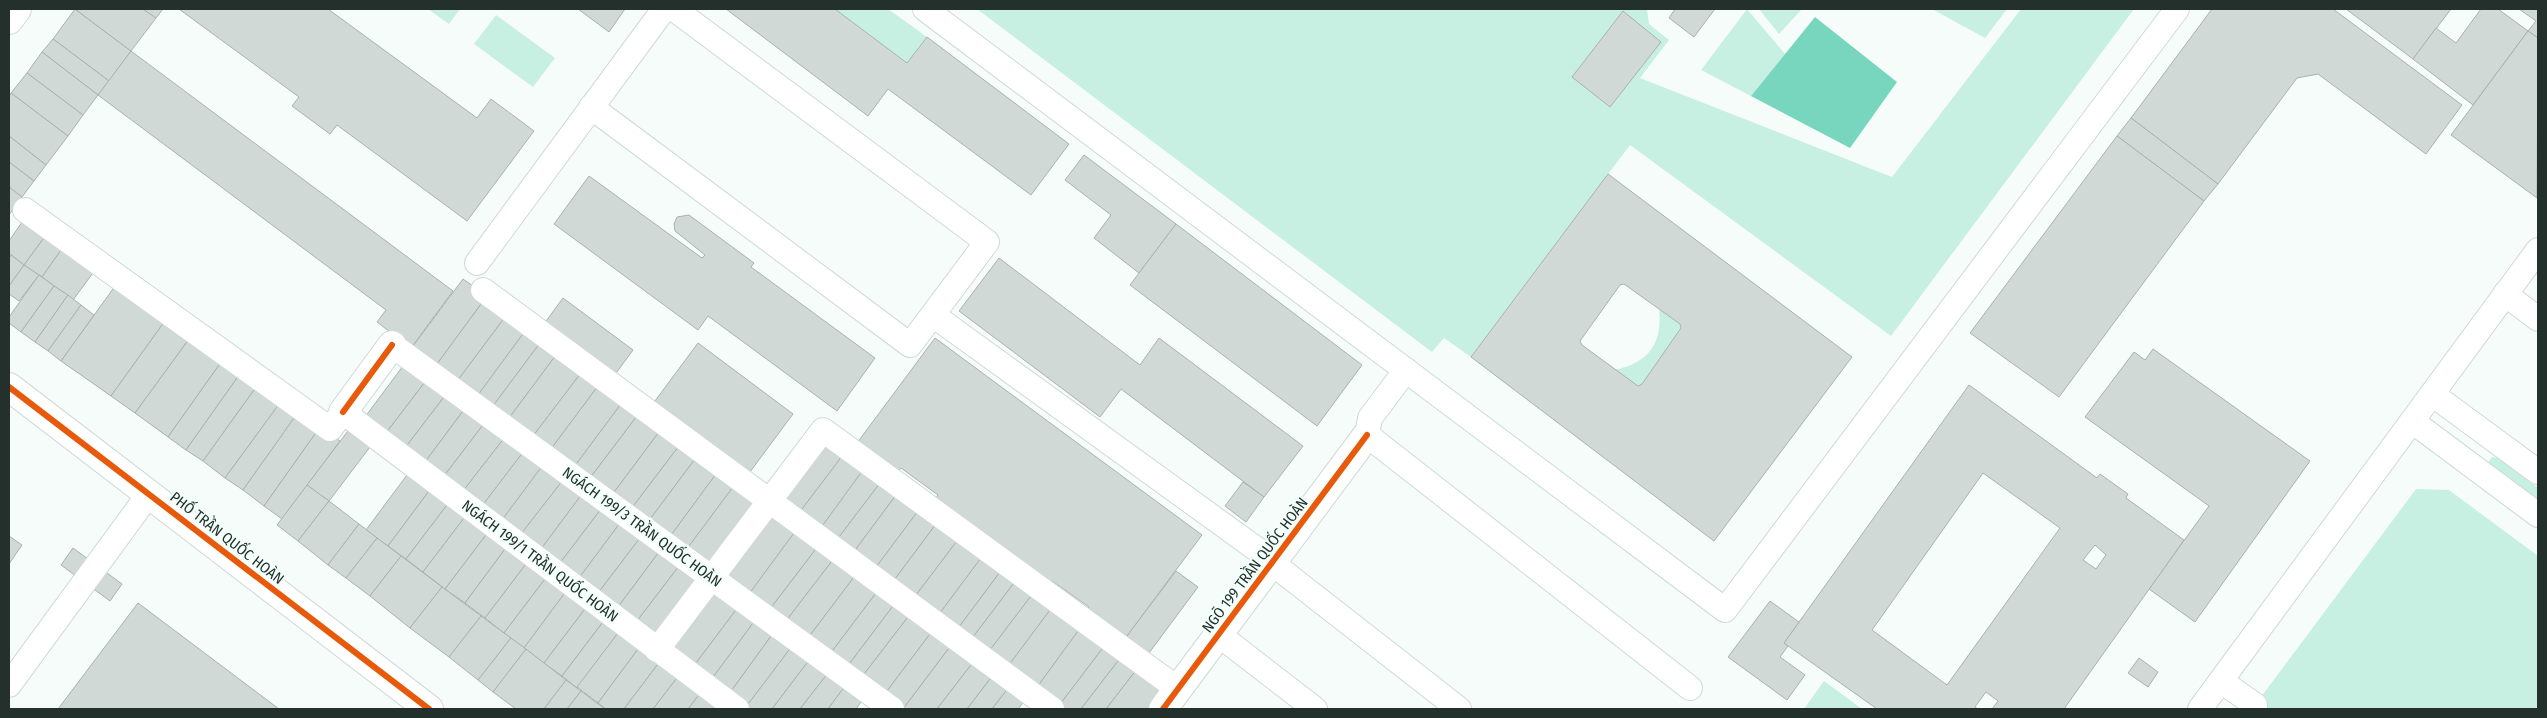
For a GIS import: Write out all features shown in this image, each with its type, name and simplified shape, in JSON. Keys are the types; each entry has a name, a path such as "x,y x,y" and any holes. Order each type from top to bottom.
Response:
{"street":[{"path":"9,20 17,9"},
{"path":"343,412 392,345"},
{"name":"PHỐ TRẦN QUỐC HOÀN","path":"9,387 429,709"},
{"name":"NGÕ 199 TRẦN QUỐC HOÀN","path":"1170,699 1367,435"}],"lane":[{"path":"477,262 664,9"},
{"path":"591,107 910,345 987,242 674,9"},
{"path":"925,9 1725,610 2178,9"},
{"path":"25,210 330,429 343,412"},
{"path":"2200,709 2538,250"},
{"path":"483,290 1052,709"},
{"path":"2505,294 2538,319"},
{"path":"933,315 1272,562 1459,709"},
{"name":"NGÁCH 199/3 TRẦN QUỐC HOÀN","path":"392,345 892,709"},
{"path":"1406,370 1370,418 1367,435 1690,688"},
{"path":"2432,394 2538,472"},
{"name":"NGÁCH 199/1 TRẦN QUỐC HOÀN","path":"343,412 737,709"},
{"path":"2412,421 2538,515"},
{"path":"657,650 823,430 1170,699"},
{"path":"9,684 149,494"},
{"path":"1218,635 1315,709"},
{"path":"2221,681 2255,705"}],"shaded area":[{"path":"428,9 460,9 449,24"},
{"path":"835,9 888,9 927,37 907,63"},
{"path":"977,9 1647,9 1649,24 1669,40 1640,78 1892,177 2021,9 2134,9 1891,336 1630,145 1471,357 1444,338 1432,352"},
{"path":"1747,9 1785,54 1751,96 1701,70"},
{"path":"1759,9 1802,9 1779,34"},
{"path":"1932,9 2007,9 1985,38"},
{"path":"496,15 555,58 533,87 474,44"},
{"path":"1815,17 1897,82 1850,148 1751,96"},
{"path":"1659,308 1680,324 1681,330 1642,384 1636,386 1614,370 1626,367 1645,357 1651,349 1659,331"},
{"path":"2492,457 2498,458 2538,488 2538,503 2488,463"},
{"path":"2416,489 2449,490 2538,556 2538,709 2252,709"},
{"path":"1824,681 1862,709 1804,709"}],"building":[{"path":"75,9 131,51 109,81 53,39"},
{"path":"75,9 143,9 156,18 131,51"},
{"path":"143,9 163,9 156,18"},
{"path":"179,9 328,9 477,118 491,99 534,131 467,221 337,125 330,134 292,106 299,97"},
{"path":"578,9 625,9 609,32"},
{"path":"726,9 835,9 907,63 927,37 1069,144 1031,195 888,89 868,116"},
{"path":"1675,9 1715,9 1694,37 1669,18"},
{"path":"2212,9 2333,9 2462,105 2426,154 2318,74 2297,78 2218,184 2131,118"},
{"path":"2346,9 2451,9 2413,59"},
{"path":"2481,9 2498,9 2528,31 2473,105 2413,59 2436,28 2456,43"},
{"path":"2519,9 2538,9 2538,38 2528,31 2536,21"},
{"path":"1623,11 1661,42 1610,107 1572,77"},
{"path":"2528,31 2538,38 2537,198 2451,135"},
{"path":"53,39 109,81 98,95 42,52"},
{"path":"131,51 453,291 411,348 377,322 386,310 98,95"},
{"path":"42,52 98,95 83,115 27,73"},
{"path":"27,73 83,115 68,136 11,93"},
{"path":"11,93 68,136 46,165 9,136 9,97"},
{"path":"2131,118 2218,184 2204,201 2117,136"},
{"path":"9,136 46,165 34,181 9,162"},
{"path":"2117,136 2204,201 2059,397 1970,333"},
{"path":"1084,155 1176,224 1139,273 1094,238 1111,215 1065,180"},
{"path":"9,162 34,181 22,197 9,187"},
{"path":"1608,174 1852,357 1714,541 1471,357","holes":["1624,284 1680,324 1681,328 1642,384 1638,386 1582,345 1580,341 1620,285"]},
{"path":"589,176 702,258 705,255 675,231 674,224 677,217 689,215 754,263 751,267 875,358 837,411 708,316 698,330 554,224"},
{"path":"9,187 22,197 9,215"},
{"path":"27,215 49,231 24,265 9,253 9,241"},
{"path":"1176,224 1362,365 1317,426 1130,285"},
{"path":"49,231 66,243 42,277 24,265"},
{"path":"66,243 98,266 73,300 42,277"},
{"path":"11,255 24,265 9,286 9,259"},
{"path":"999,258 1140,365 1159,338 1303,446 1264,497 1121,389 1100,417 959,311"},
{"path":"24,265 39,275 19,301 9,294 9,286"},
{"path":"39,275 54,286 21,332 9,323 9,317"},
{"path":"463,279 487,296 437,364 413,346"},
{"path":"118,282 167,318 111,396 61,361"},
{"path":"54,286 68,295 35,342 21,332"},
{"path":"68,295 81,305 48,351 35,342"},
{"path":"487,296 508,313 458,380 437,364"},
{"path":"563,298 633,350 611,380 541,328"},
{"path":"81,305 94,315 61,361 48,351"},
{"path":"508,313 528,327 478,395 458,380"},
{"path":"167,318 192,335 135,413 111,396"},
{"path":"528,327 543,339 493,406 478,395"},
{"path":"192,335 224,358 168,437 135,413"},
{"path":"935,338 1202,535 1124,640 1085,612 1089,607 1052,581 1049,585 935,500 938,495 901,468 897,472 857,443"},
{"path":"543,339 559,351 509,418 493,406"},
{"path":"698,343 793,414 744,480 649,409"},
{"path":"2153,349 2310,461 2195,622 2149,589 2209,506 2085,417 2134,352 2145,360"},
{"path":"559,351 584,369 533,436 509,418"},
{"path":"224,358 242,371 186,450 168,437"},
{"path":"406,362 428,378 386,433 365,417"},
{"path":"584,369 601,382 551,449 533,436"},
{"path":"242,371 259,383 203,461 186,450"},
{"path":"428,378 447,393 405,448 386,433"},
{"path":"601,382 624,400 574,467 551,449"},
{"path":"259,383 282,400 225,478 203,461"},
{"path":"1969,385 2097,478 2100,474 2128,494 2126,498 2184,540 2064,709 1992,709 1998,701 1986,692 1975,707 1978,709 1877,709 1784,643","holes":["1983,473 2060,528 1947,685 1872,630","2095,545 2106,555 2096,569 2083,560"]},
{"path":"447,393 466,407 425,462 405,448"},
{"path":"282,400 299,411 243,490 225,478"},
{"path":"624,400 640,412 590,478 574,467"},
{"path":"466,407 486,421 444,476 425,462"},
{"path":"299,411 320,427 264,506 243,490"},
{"path":"640,412 662,428 612,495 590,478"},
{"path":"486,421 505,437 463,491 444,476"},
{"path":"320,427 340,441 282,519 264,506"},
{"path":"351,427 373,443 329,501 307,485"},
{"path":"662,428 682,442 631,509 612,495"},
{"path":"826,436 846,451 799,513 779,498"},
{"path":"505,437 524,451 482,506 463,491"},
{"path":"682,442 698,455 648,522 631,509"},
{"path":"524,451 543,465 502,520 482,506"},
{"path":"846,451 866,466 820,529 799,513"},
{"path":"698,455 719,470 669,538 648,522"},
{"path":"543,465 563,480 521,534 502,520"},
{"path":"866,466 883,479 836,541 820,529"},
{"path":"719,470 736,483 686,550 669,538"},
{"path":"410,471 432,487 388,546 366,530"},
{"path":"883,479 899,491 853,553 836,541"},
{"path":"563,480 582,494 541,549 521,534"},
{"path":"1243,482 1264,497 1246,522 1225,506"},
{"path":"736,483 763,503 712,571 686,550"},
{"path":"307,485 329,501 298,541 277,525"},
{"path":"432,487 450,501 406,559 388,546"},
{"path":"899,491 921,507 874,570 853,553"},
{"path":"582,494 601,509 560,563 541,549"},
{"path":"329,501 359,524 328,565 298,541"},
{"path":"450,501 467,514 423,572 406,559"},
{"path":"921,507 939,520 892,583 874,570"},
{"path":"601,509 620,523 579,578 560,563"},
{"path":"771,509 797,529 749,594 722,574"},
{"path":"467,514 489,531 445,589 423,572"},
{"path":"939,520 960,537 913,599 892,583"},
{"path":"620,523 640,538 598,593 579,578"},
{"path":"359,524 377,538 346,578 328,565"},
{"path":"797,529 819,545 770,609 749,594"},
{"path":"489,531 508,545 465,603 445,589"},
{"path":"9,536 22,545 9,564"},
{"path":"960,537 984,554 937,617 913,599"},
{"path":"377,538 401,556 370,596 346,578"},
{"path":"640,538 659,552 618,607 598,593"},
{"path":"508,545 529,560 485,618 465,603"},
{"path":"819,545 835,557 786,621 770,609"},
{"path":"73,548 122,584 110,601 61,565"},
{"path":"659,552 679,566 637,621 618,607"},
{"path":"984,554 1003,568 956,631 937,617"},
{"path":"401,556 442,587 410,628 370,596"},
{"path":"835,557 857,573 808,638 786,621"},
{"path":"529,560 548,575 504,633 485,618"},
{"path":"679,566 697,581 656,636 637,621"},
{"path":"1003,568 1017,579 970,641 956,631"},
{"path":"1176,571 1198,587 1146,657 1124,640"},
{"path":"857,573 879,589 830,654 808,638"},
{"path":"548,575 567,590 524,648 504,633"},
{"path":"1017,579 1034,592 987,654 970,641"},
{"path":"442,587 481,616 449,657 410,628"},
{"path":"714,588 739,606 693,667 668,649"},
{"path":"879,589 896,602 847,667 830,654"},
{"path":"567,590 588,605 544,663 524,648"},
{"path":"1034,592 1053,606 1006,669 987,654"},
{"path":"1770,601 1799,622 1784,643 1788,646 1780,657 1805,675 1787,700 1728,657"},
{"path":"896,602 911,613 861,678 847,667"},
{"path":"138,603 279,709 58,709"},
{"path":"588,605 606,618 562,676 544,663"},
{"path":"739,606 756,619 711,680 693,667"},
{"path":"1053,606 1081,627 1035,690 1006,669"},
{"path":"911,613 933,630 884,695 861,678"},
{"path":"481,616 511,638 478,680 449,657"},
{"path":"606,618 621,629 577,688 562,676"},
{"path":"756,619 774,632 729,694 711,680"},
{"path":"1081,627 1105,645 1058,707 1035,690"},
{"path":"621,629 641,645 598,703 577,687"},
{"path":"933,630 952,644 903,709 884,695"},
{"path":"774,632 792,646 746,707 729,694"},
{"path":"511,638 526,649 493,692 478,680"},
{"path":"952,644 974,661 937,709 903,709"},
{"path":"641,645 661,660 624,709 606,709 598,703"},
{"path":"1105,645 1121,657 1081,709 1060,709 1058,707"},
{"path":"792,646 810,659 772,709 750,709 746,707"},
{"path":"526,649 566,680 544,709 516,709 493,692"},
{"path":"1121,657 1137,669 1106,709 1081,709"},
{"path":"2139,658 2158,672 2148,687 2128,673"},
{"path":"810,659 828,673 800,709 772,709"},
{"path":"661,660 680,674 653,709 624,709"},
{"path":"974,661 993,675 967,709 937,709"},
{"path":"1137,669 1167,692 1154,709 1106,709"},
{"path":"828,673 845,686 828,709 800,709"},
{"path":"680,674 702,691 688,709 653,709"},
{"path":"993,675 1009,687 992,709 967,709"},
{"path":"566,680 581,691 567,709 544,709"},
{"path":"845,686 863,699 856,709 828,709"},
{"path":"1009,687 1026,699 1018,709 992,709"},
{"path":"581,691 605,709 567,709"},
{"path":"702,691 720,709 688,709"}],"cycle path":[{"path":"343,412 392,345"},
{"path":"9,387 429,709"},
{"path":"1163,709 1367,435"}]}
